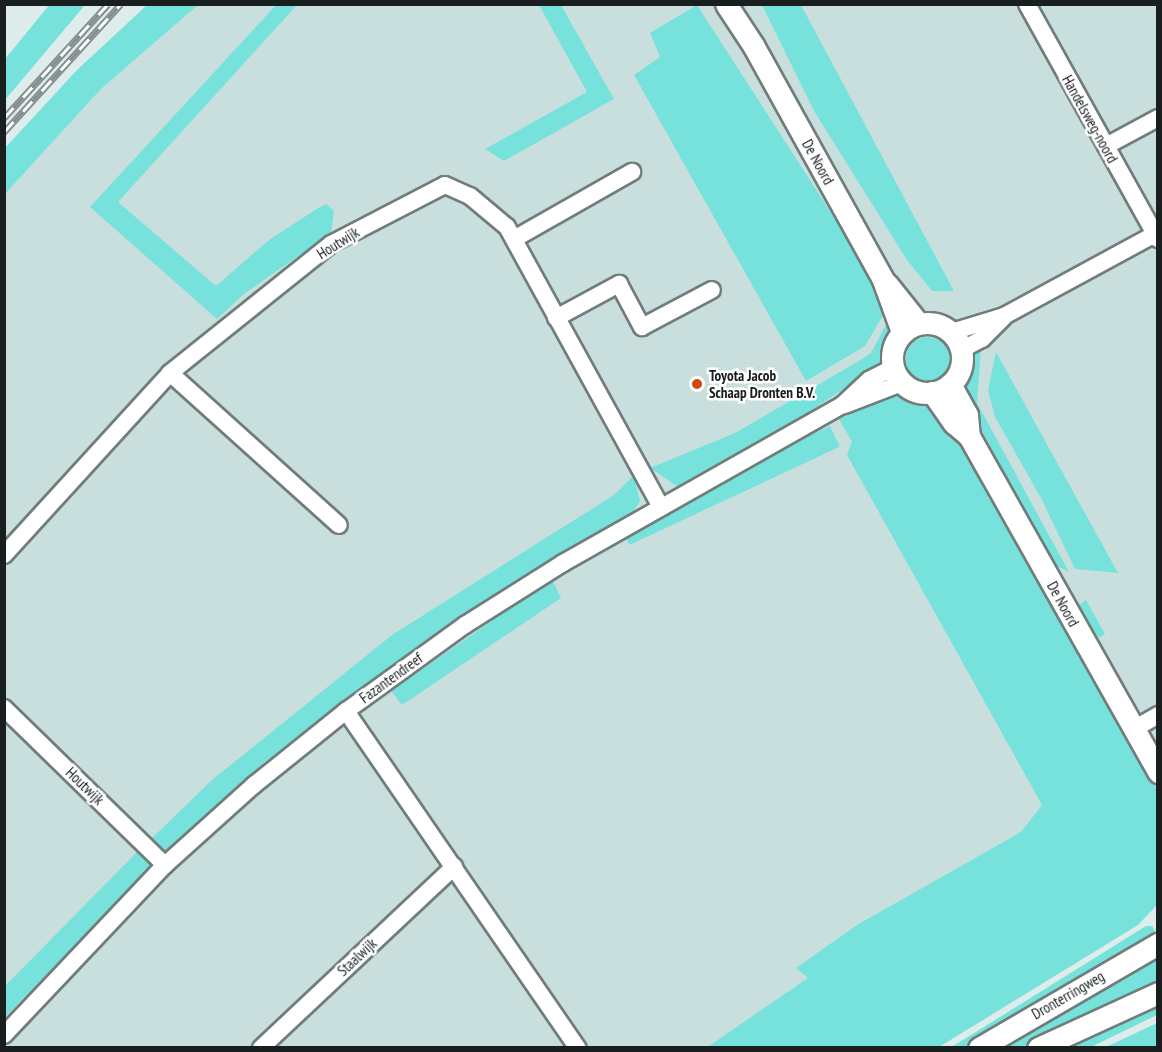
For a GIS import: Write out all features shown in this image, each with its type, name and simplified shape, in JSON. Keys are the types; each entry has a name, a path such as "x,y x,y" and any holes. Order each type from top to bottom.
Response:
{"main road":[{"name":"De Noord","path":"726,4 753,45 883,280 900,296 910,328"},
{"name":"De Noord","path":"742,4 753,45"},
{"path":"933,323 956,341 960,369 941,388 913,390 897,375 892,352 910,328 933,323"},
{"name":"De Noord","path":"941,388 967,415 969,436 1158,772"},
{"name":"Dronterringweg","path":"979,1047 1158,944"},
{"name":"Dronterringweg","path":"1038,1047 1158,993"}],"street":[{"name":"Handelsweg-noord","path":"956,341 982,339 1004,316 1156,236 1027,4"},
{"path":"1106,146 1158,118"},
{"path":"513,239 632,172"},
{"name":"Houtwijk","path":"4,555 170,372 331,244 445,185 470,196 507,227 662,507"},
{"path":"556,318 619,284 642,327 712,290"},
{"path":"170,372 339,525"},
{"name":"Fazantendreef","path":"4,1035 165,865 254,785 346,711 465,625 662,507 841,406 869,380 897,375"},
{"name":"Houtwijk","path":"4,708 165,865"},
{"path":"346,711 578,1047"},
{"path":"1134,729 1158,715"},
{"name":"Staalwijk","path":"261,1047 454,867"}],"shaded area":[{"path":"50,4 85,5 5,100 5,59"},
{"path":"147,5 198,5 101,89 5,194 5,148 77,70"},
{"path":"198,5 1157,5 1157,879 909,1047 5,1048 5,194 100,90"},
{"path":"276,5 297,5 118,202 216,286 269,240 318,208 326,204 334,211 331,233 244,294 217,319 90,207"},
{"path":"539,5 561,5 614,99 504,161 485,149 587,92"},
{"path":"697,5 870,273 885,312 865,346 806,381 634,75 660,57 650,33"},
{"path":"762,5 801,5 954,291 932,291 907,260 814,111"},
{"path":"889,319 892,326 889,340 879,365 784,429 678,487 650,468 735,433 859,361 871,353"},
{"path":"928,337 943,344 950,359 943,374 928,381 913,374 906,359 913,344"},
{"path":"981,348 977,403 1069,572 1053,564 974,416 962,386 972,356"},
{"path":"996,352 1118,573 1075,569 1041,498 995,417 988,390"},
{"path":"891,395 929,403 979,469 1157,790 1157,905 1138,925 939,1047 706,1048 808,978 796,968 857,925 1021,832 1042,805 847,455 852,442 839,419"},
{"path":"830,426 840,447 629,545 620,524"},
{"path":"634,475 640,501 632,514 570,550 374,679 266,761 165,854 149,841 212,780 392,635 614,495"},
{"path":"552,579 561,598 402,705 391,691"},
{"path":"1086,600 1105,634 1099,638 1076,607"},
{"path":"138,851 153,865 5,1017 5,986"},
{"path":"1146,926 1152,926 1157,934 971,1047 950,1048"},
{"path":"1157,950 1157,988 1022,1047 990,1048"},
{"path":"1157,1000 1157,1015 1091,1047 1046,1048"},
{"path":"1157,1023 1157,1047 1106,1047 1155,1024"}],"railway":[{"path":"4,118 108,4"},
{"path":"4,132 121,4"}],"place":[{"name":"Toyota Jacob Schaap Dronten B.V.","path":"697,384"}]}
